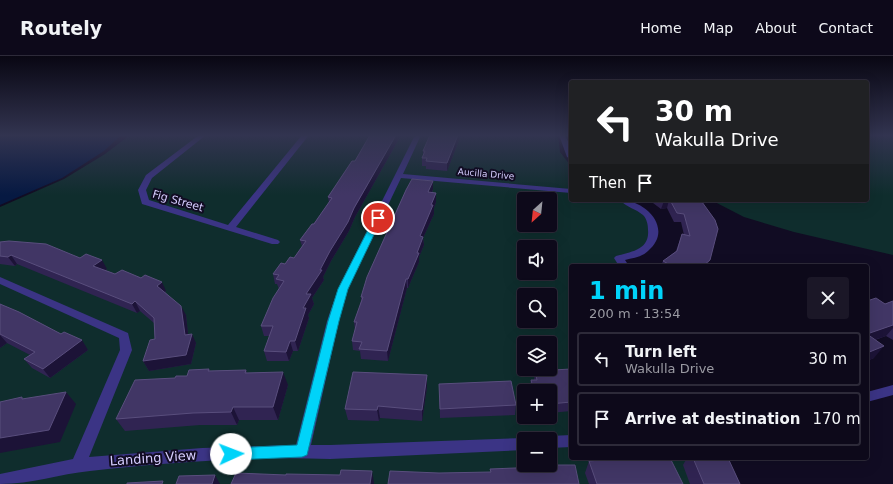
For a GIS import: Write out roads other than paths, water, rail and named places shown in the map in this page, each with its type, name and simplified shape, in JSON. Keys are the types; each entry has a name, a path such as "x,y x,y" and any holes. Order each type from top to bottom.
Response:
{"street":[{"name":"Fig Street","path":"177,155 149,177 142,190 145,202 231,227 275,242"},
{"path":"231,227 290,155"},
{"path":"302,451 343,289 409,155"},
{"name":"Aucilla Drive","path":"399,176 569,191"},
{"path":"623,264 619,258 635,256 646,249 652,239 653,226 648,215 627,202"},
{"path":"0,280 124,336 126,350 78,465"},
{"path":"869,396 893,390"},
{"path":"557,442 569,441"},
{"name":"Landing View","path":"0,481 78,465 202,455 302,451 330,452 517,444"}],"water":[{"path":"0,155 98,155 62,178 0,205"}]}
